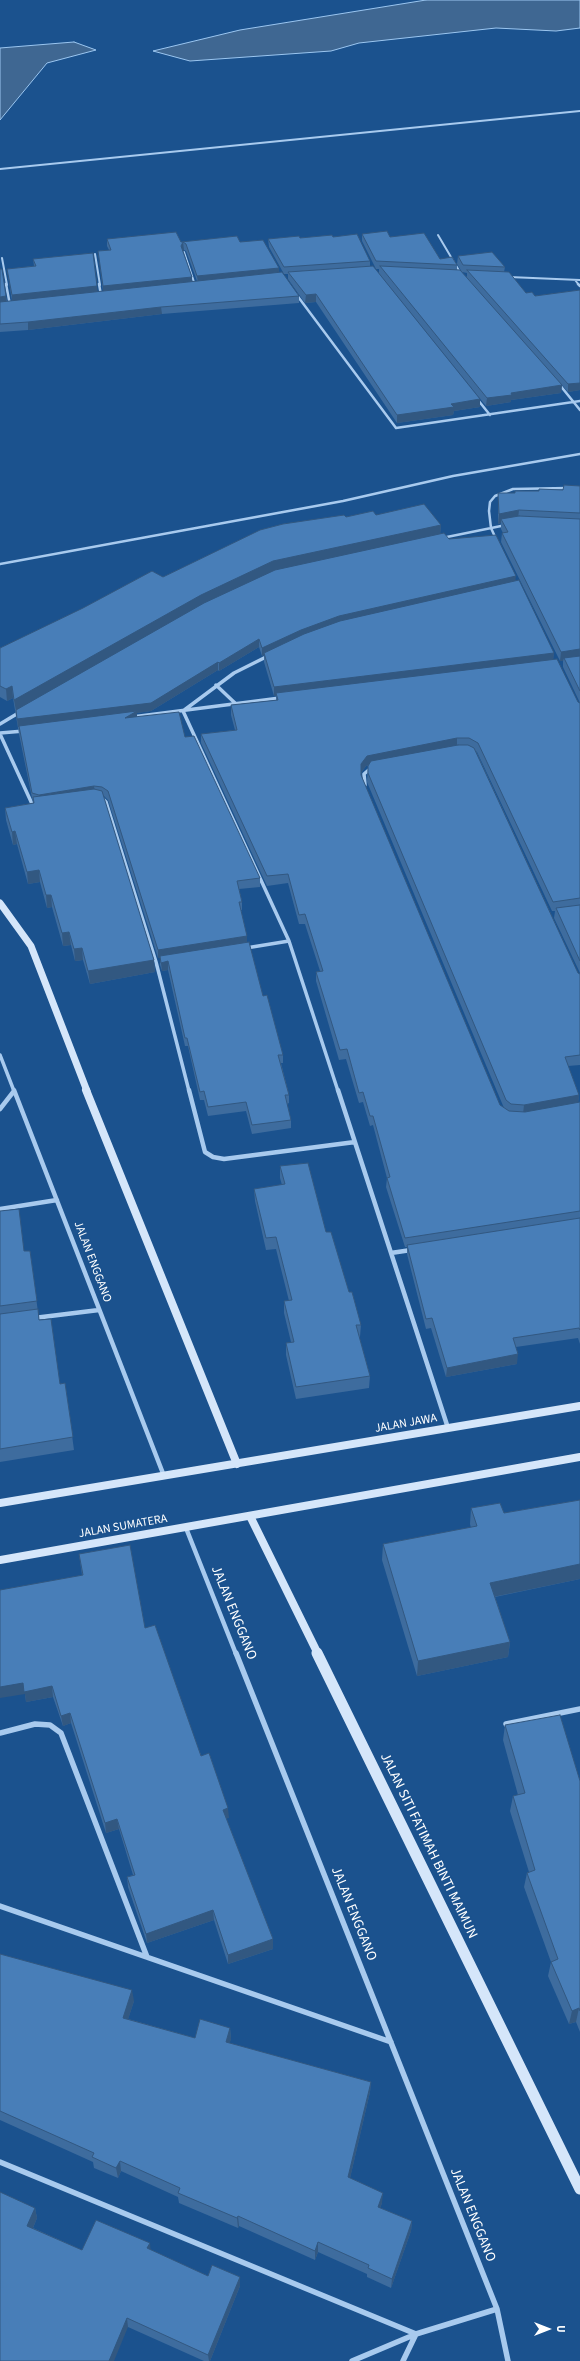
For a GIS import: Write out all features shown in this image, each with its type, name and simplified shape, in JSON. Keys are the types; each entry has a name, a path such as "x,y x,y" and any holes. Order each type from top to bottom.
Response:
{"street":[{"path":"0,169 580,111"},
{"path":"438,235 461,275"},
{"path":"184,252 196,287"},
{"path":"95,254 101,297"},
{"path":"2,258 10,306"},
{"path":"454,275 469,275"},
{"path":"507,277 580,280"},
{"path":"575,280 580,286"},
{"path":"188,288 204,286"},
{"path":"292,289 394,427 402,428 580,401"},
{"path":"94,298 109,296"},
{"path":"5,306 17,305"},
{"path":"554,379 575,402 580,410"},
{"path":"475,397 490,415"},
{"path":"0,564 343,501 453,476 580,454"},
{"path":"497,540 491,528 489,511 490,502 495,496 501,492 573,488"},
{"path":"438,539 512,524"},
{"path":"183,711 234,673 272,654"},
{"path":"216,685 236,704"},
{"path":"130,718 283,698"},
{"path":"0,724 27,708"},
{"path":"183,711 289,941 448,1429"},
{"path":"31,730 0,734 32,806 40,807"},
{"path":"367,790 364,774 369,768 376,767"},
{"path":"95,798 102,798 106,802 156,962 205,1152 213,1157 224,1159 355,1142"},
{"path":"0,903 31,946 80,1074 237,1464 0,1503"},
{"path":"242,948 289,941"},
{"path":"156,962 164,961"},
{"name":"JALAN ENGGANO","path":"0,1055 164,1476"},
{"path":"0,1109 14,1091"},
{"path":"0,1209 57,1200"},
{"path":"391,1253 415,1250"},
{"path":"31,1319 100,1310"},
{"name":"JALAN JAWA","path":"237,1464 580,1406"},
{"path":"250,1516 580,1457"},
{"name":"JALAN SUMATERA","path":"0,1560 250,1516"},
{"name":"JALAN SITI FATIMAH BINTI MAIMUN","path":"250,1516 580,2189"},
{"name":"JALAN ENGGANO","path":"186,1528 497,2309 508,2361"},
{"path":"506,1724 580,1709"},
{"path":"0,1732 35,1724 50,1725 61,1733 148,1957"},
{"path":"0,1906 391,2042"},
{"path":"0,2162 416,2334"},
{"path":"352,2361 416,2334 497,2309"},
{"path":"403,2361 416,2334"}],"water":[{"path":"426,0 580,0 580,28 556,31 496,28 359,43 331,51 190,61 153,51 240,30"},
{"path":"74,42 96,50 47,63 0,120 0,48"}],"building":[{"path":"387,231 390,237 424,233 440,259 452,257 457,265 376,261 362,234"},
{"path":"176,232 181,242 237,236 240,242 263,240 279,268 197,276 186,244 183,242 181,246 192,277 103,286 98,251 111,250 107,239"},
{"path":"357,234 370,261 284,267 268,239 299,236 300,238 332,235 333,237"},
{"path":"492,252 505,267 463,265 458,256"},
{"path":"93,253 97,286 12,295 7,269 36,266 33,259"},
{"path":"373,266 480,399 451,404 454,407 397,415 316,294 306,295 288,272"},
{"path":"380,266 460,270 562,385 511,393 512,395 487,398"},
{"path":"0,269 2,269 6,296 0,297"},
{"path":"467,270 509,272 526,293 532,292 535,296 580,290 580,383 568,384"},
{"path":"282,272 299,296 161,307 0,324 0,302"},
{"path":"564,485 580,486 580,513 519,510 499,514 498,493 539,491 539,489 563,490"},
{"path":"424,504 441,525 273,561 201,595 14,700 12,686 6,689 0,686 0,648 83,608 152,571 163,577 260,530 283,524 344,515 346,517 373,511 376,515"},
{"path":"519,516 580,519 580,649 561,652 502,533 508,532 501,519"},
{"path":"444,533 449,539 496,535 516,576 339,616 301,630 262,648 259,639 151,703 17,719 16,710 204,603 275,570"},
{"path":"519,580 554,653 274,687 264,653 304,634 340,621"},
{"path":"580,656 580,691 564,658"},
{"path":"557,659 578,702 580,703 580,898 553,902 478,743 469,738 457,738 367,756 361,764 361,775 500,1105 509,1111 525,1112 580,1102 580,1211 405,1238 387,1178 390,1177 373,1116 370,1116 363,1092 359,1093 347,1049 340,1050 316,972 323,971 305,914 299,915 288,874 267,876 201,734 237,730 231,705 278,700 276,693"},
{"path":"137,711 125,718 179,712 185,737 194,736 260,878 237,881 242,902 239,902 247,936 158,950 108,791 102,787 94,786 39,795 32,793 19,726"},
{"path":"458,745 468,745 474,748 578,973 580,974 580,1055 565,1057 579,1095 524,1105 511,1104 506,1100 368,773 368,766 371,761"},
{"path":"94,789 102,791 154,960 88,971 82,948 74,949 69,932 62,933 51,895 46,895 39,870 27,872 15,831 12,832 5,808 34,803 33,797"},
{"path":"580,905 580,961 556,908"},
{"path":"249,942 263,996 267,995 283,1055 278,1055 289,1095 285,1095 291,1120 252,1125 246,1102 208,1107 204,1091 200,1092 187,1038 185,1038 168,961 161,963 160,956"},
{"path":"308,1163 326,1232 331,1232 349,1292 352,1292 361,1325 356,1325 370,1376 296,1387 286,1343 294,1342 284,1301 292,1300 276,1237 266,1238 254,1189 285,1184 280,1166"},
{"path":"19,1209 24,1251 30,1251 37,1301 0,1306 0,1211"},
{"path":"580,1218 580,1330 579,1328 513,1338 518,1354 447,1368 432,1318 426,1319 407,1245"},
{"path":"38,1309 39,1320 51,1319 60,1384 65,1383 73,1437 0,1449 0,1314"},
{"path":"580,1500 580,1564 490,1583 510,1642 418,1661 383,1544 477,1526 471,1508 500,1503 504,1513"},
{"path":"130,1545 145,1628 155,1625 201,1756 209,1753 228,1808 223,1810 273,1939 228,1955 213,1910 146,1934 127,1877 135,1875 117,1819 105,1823 70,1713 61,1716 52,1686 24,1692 23,1683 0,1687 0,1590 83,1575 79,1554"},
{"path":"560,1715 580,1781 580,2011 579,2008 572,2011 551,1962 558,1959 527,1873 535,1870 513,1796 525,1793 505,1725"},
{"path":"0,1954 132,1990 123,2018 195,2038 200,2019 230,2028 226,2042 371,2082 348,2177 383,2193 378,2207 412,2221 392,2279 368,2268 369,2265 318,2242 315,2251 238,2216 237,2218 178,2193 180,2188 120,2161 116,2168 92,2157 94,2153 0,2111"},
{"path":"0,2192 35,2208 27,2226 82,2250 96,2220 150,2243 147,2248 208,2276 212,2265 240,2277 208,2355 127,2318 109,2361 0,2361"}]}
